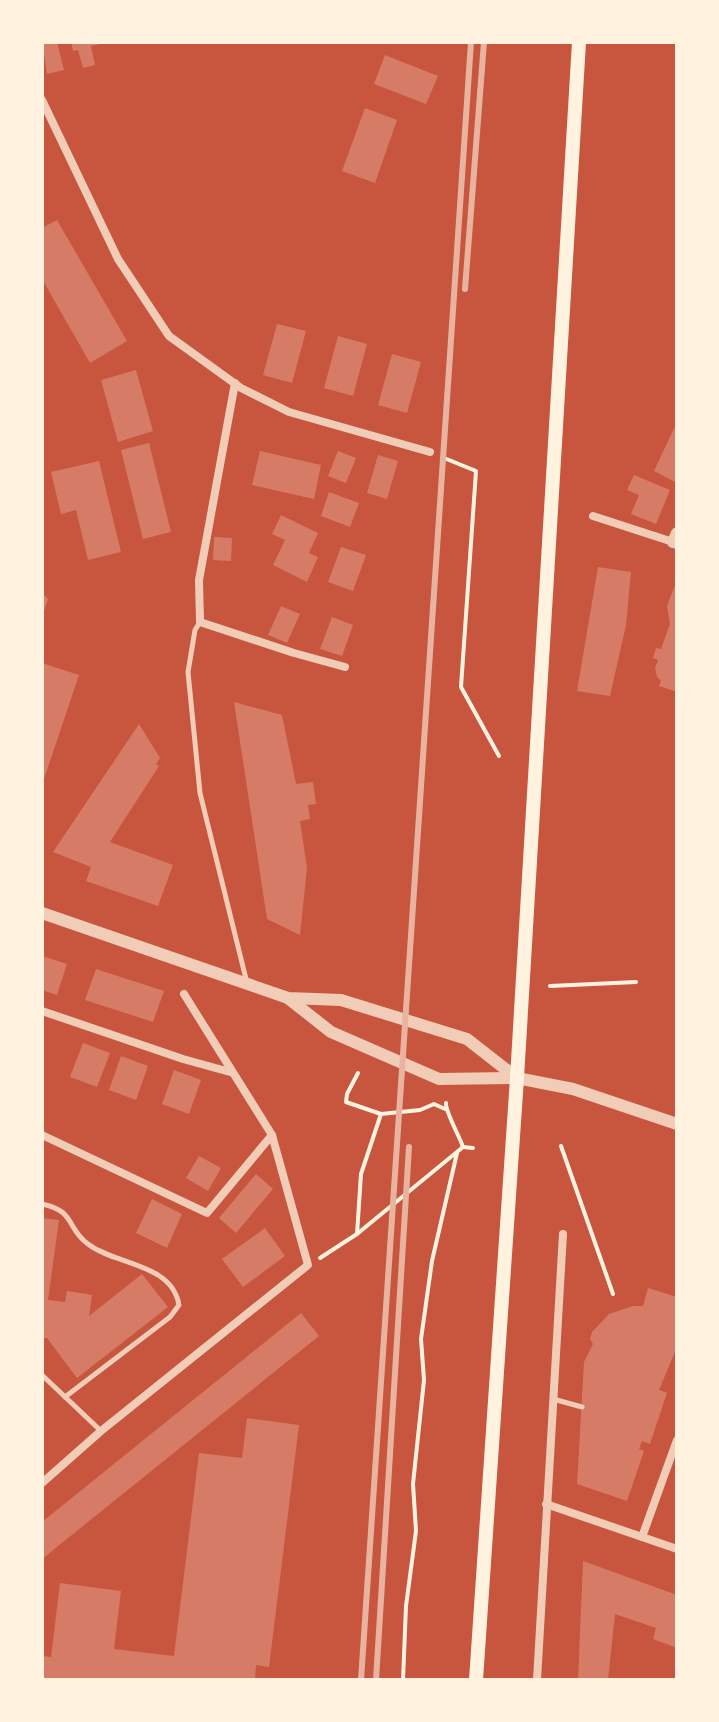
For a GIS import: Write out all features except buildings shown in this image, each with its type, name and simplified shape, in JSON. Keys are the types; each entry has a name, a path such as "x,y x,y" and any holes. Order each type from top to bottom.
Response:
{"main road":[{"path":"476,1680 517,1078 579,42"}],"street":[{"path":"42,100 118,259 169,336 235,383 289,412 430,452"},
{"path":"235,383 199,580 200,622 345,667"},
{"path":"593,516 676,539"},
{"path":"42,913 288,998 341,1000 467,1039 517,1078"},
{"path":"42,1483 101,1431 308,1265 272,1135 184,994"},
{"path":"288,998 331,1032 439,1079 517,1078 573,1089 677,1124"},
{"path":"42,1011 230,1072"},
{"path":"42,1135 207,1213 272,1135"},
{"path":"537,1680 563,1234"},
{"path":"642,1537 677,1440"},
{"path":"546,1504 677,1549"}],"lane":[{"path":"200,622 195,630 188,672 200,793 247,984"},
{"path":"42,1204 67,1215 80,1236 93,1248 159,1276 178,1296 178,1310 65,1397"},
{"path":"42,1375 101,1431"},
{"path":"552,1398 582,1407"}],"path":[{"path":"430,452 476,471 461,687 499,756"},
{"path":"550,986 636,982"},
{"path":"358,1073 346,1102 381,1114 420,1110 434,1104 445,1106 463,1147"},
{"path":"357,1234 361,1174 381,1114"},
{"path":"561,1146 613,1294"},
{"path":"463,1147 473,1148"},
{"path":"328,1253 357,1234 463,1147"},
{"path":"403,1680 406,1606 416,1531 413,1484 424,1380 421,1339 432,1261 457,1153"}],"railway":[{"path":"361,1680 471,42"},
{"path":"465,289 484,42"},
{"path":"376,1680 409,1147"}]}
